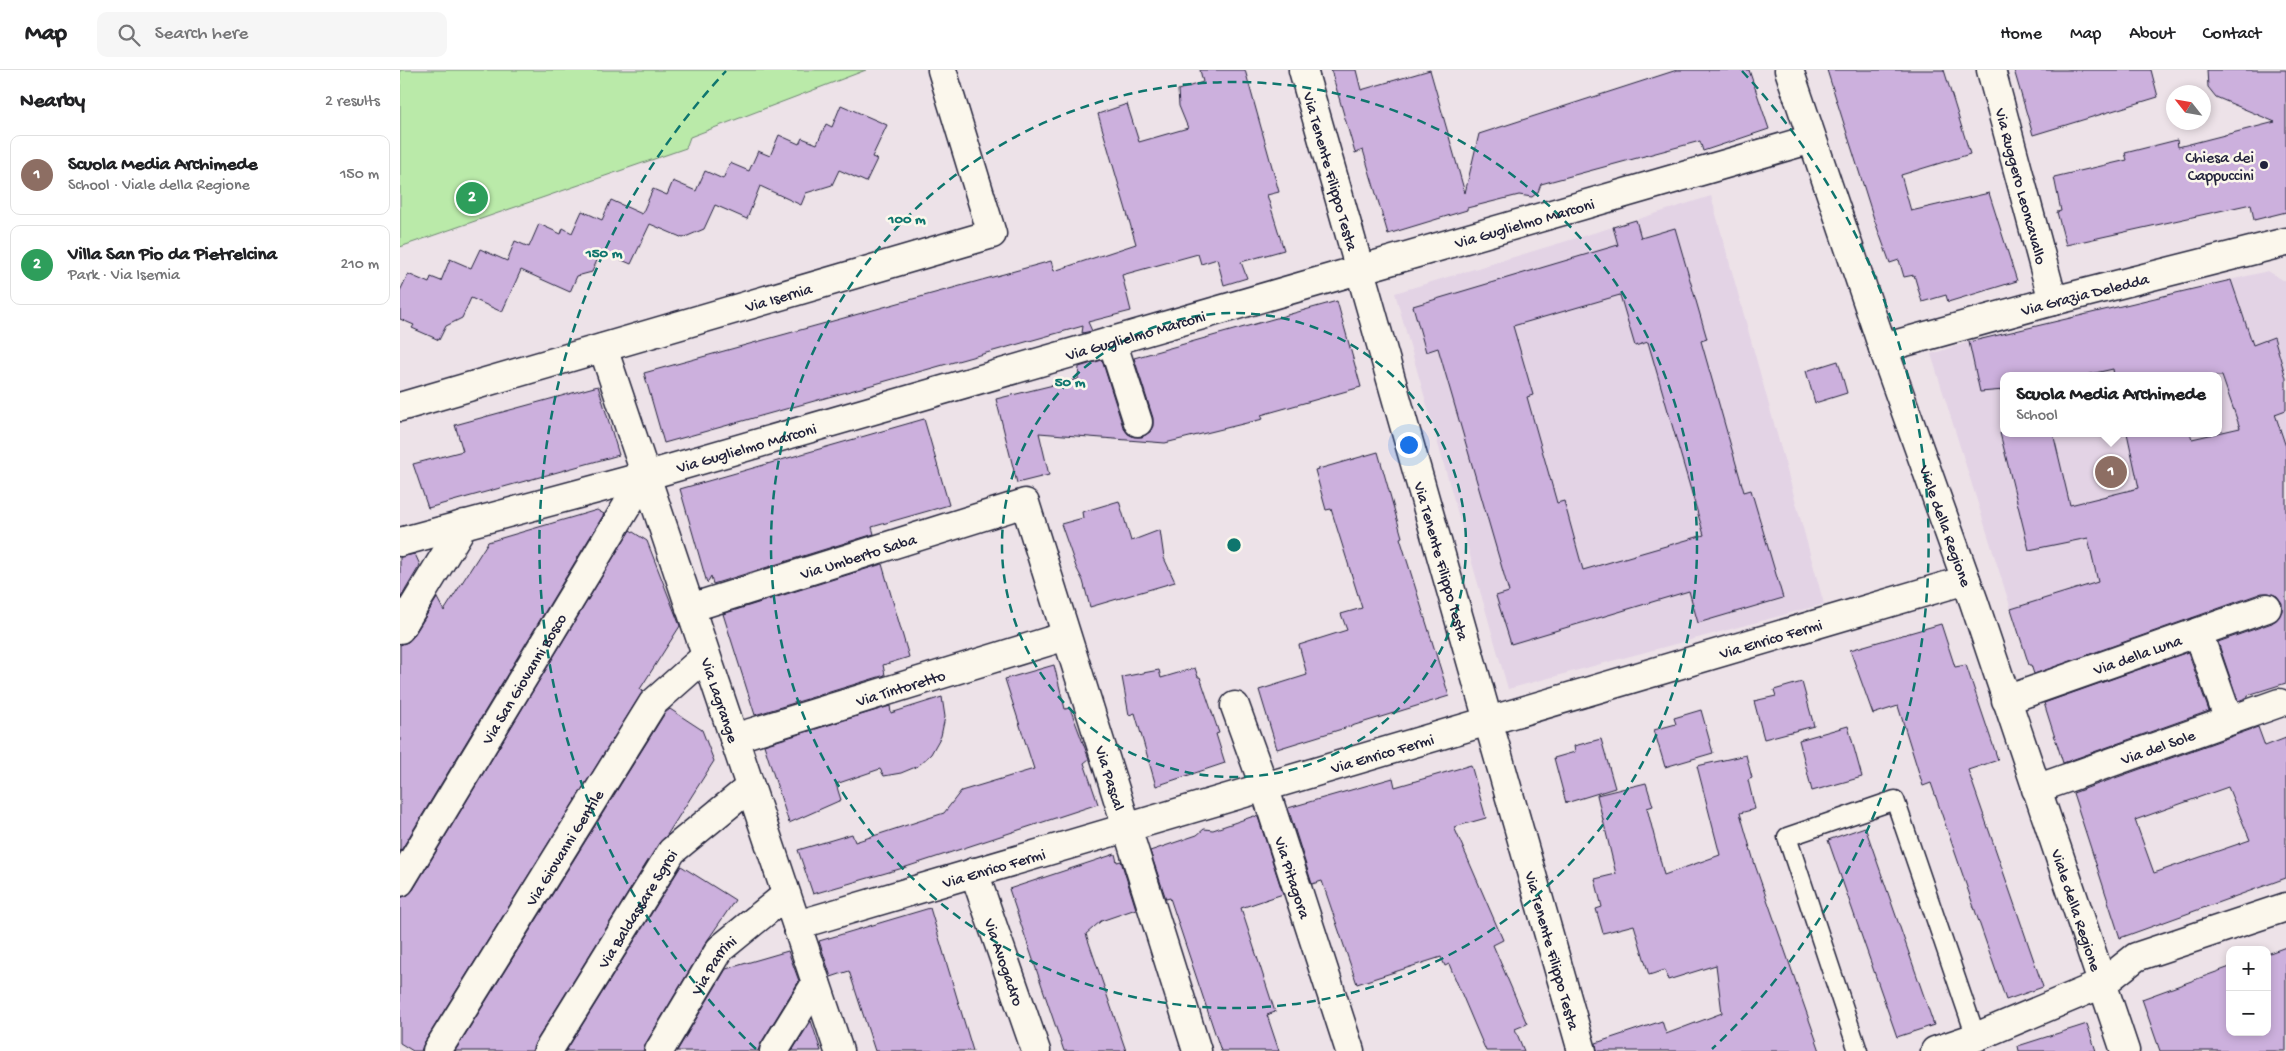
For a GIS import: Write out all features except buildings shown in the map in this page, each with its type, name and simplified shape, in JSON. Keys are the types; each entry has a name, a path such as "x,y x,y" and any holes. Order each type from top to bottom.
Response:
{"street":[{"name":"Via Isernia","path":"400,407 992,234 942,70"},
{"name":"Via Tenente Filippo Testa","path":"1303,70 1582,1051"},
{"name":"Viale della Regione","path":"1789,70 1883,348 1966,580 2125,1051"},
{"name":"Via Ruggero Leoncavallo","path":"1991,70 2053,301"},
{"name":"Via Guglielmo Marconi","path":"400,542 645,476 1812,139"},
{"name":"Via Grazia Deledda","path":"1883,348 2053,301 2286,242"},
{"path":"1112,341 1138,422"},
{"name":"Via Lagrange","path":"603,348 839,1051"},
{"name":"Via San Giovanni Bosco","path":"400,882 645,476"},
{"name":"Via Umberto Saba","path":"690,608 1025,503"},
{"name":"Via Pascal","path":"1025,503 1197,1051"},
{"path":"400,629 464,524"},
{"name":"Via Enrico Fermi","path":"796,924 1966,580"},
{"name":"Via della Luna","path":"2006,700 2267,608"},
{"path":"2198,632 2229,721"},
{"name":"Via Tintoretto","path":"734,738 1066,636"},
{"name":"Via Giovanni Gentile","path":"437,1051 653,703 706,656"},
{"name":"Via del Sole","path":"2036,789 2279,703"},
{"name":"Via Pitagora","path":"1235,706 1264,786 1350,1051"},
{"name":"Via Baldassare Sgroi","path":"548,1051 672,851 750,787"},
{"name":"Via Avogadro","path":"974,872 1036,1051"},
{"name":"Via Parrini","path":"659,1051 720,950 786,895"},
{"path":"1935,1051 1977,1044 2102,984 2136,957 2286,907"},
{"path":"774,1051 816,983"}],"lane":[{"path":"1858,1051 1787,837 1895,800 1977,1044"}],"shaded area":[{"path":"1711,196 1824,604 1508,689 1395,293"},
{"path":"2268,271 2286,280 2286,602 2244,536 2011,609 1931,354 1969,342"}],"green space":[{"path":"400,70 866,70 690,137 686,148 400,247"}],"place":[{"name":"Chiesa dei Cappuccini","path":"2264,165"},
{"name":"Villa San Pio da Pietrelcina","path":"472,198"},
{"name":"Scuola Media Archimede","path":"2111,472"}]}
